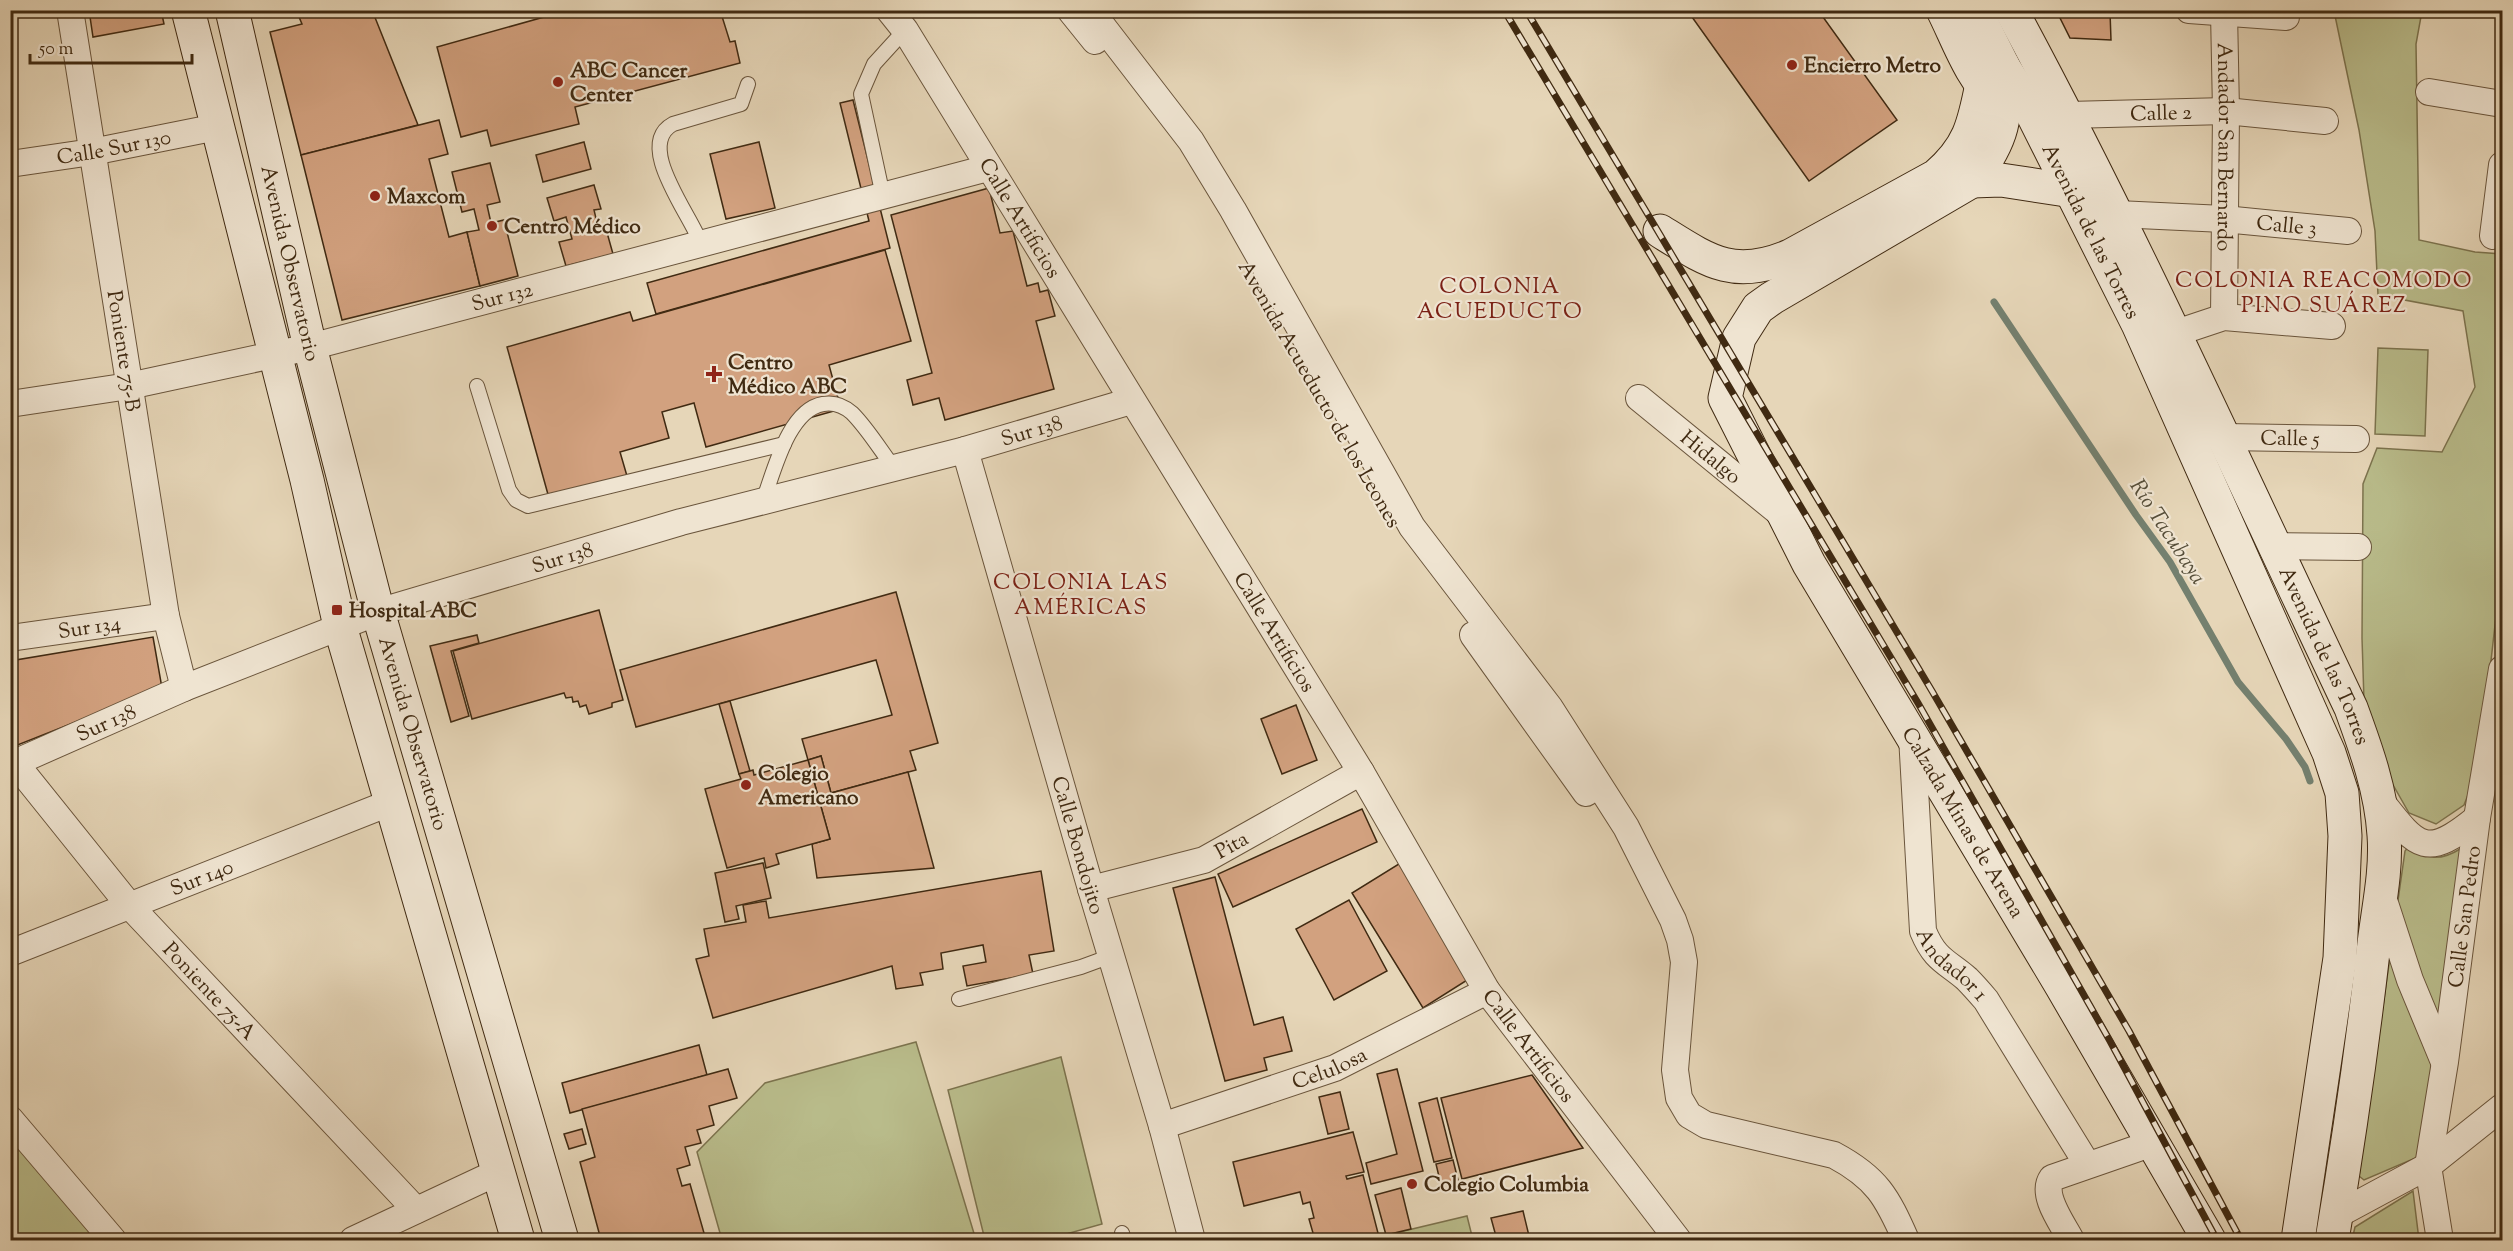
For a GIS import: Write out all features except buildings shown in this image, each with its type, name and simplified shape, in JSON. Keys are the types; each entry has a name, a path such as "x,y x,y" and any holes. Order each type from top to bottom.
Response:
{"street":[{"name":"Poniente 75-B","path":"70,10 166,616 184,688"},
{"name":"Avenida Observatorio","path":"188,10 307,480 340,626 518,1240"},
{"name":"Avenida Observatorio","path":"232,10 310,346 378,612 562,1240"},
{"name":"Calle Artificios","path":"889,10 905,30 1361,772 1487,991 1678,1240"},
{"name":"Avenida Acueducto de los Leones","path":"1070,10 1178,149 1389,518 1608,824 1642,860"},
{"name":"Avenida Acueducto de los Leones","path":"1090,10 1191,141 1233,210 1396,503 1550,708 1608,796 1673,920 1684,962 1675,1070 1679,1098 1683,1107 1689,1115 1706,1125 1834,1155 1851,1164 1880,1190 1891,1205 1906,1240"},
{"name":"Avenida de las Torres","path":"1943,10 1992,75"},
{"name":"Avenida de las Torres","path":"1975,10 1992,75 1995,99 2019,111 2068,115"},
{"name":"Avenida de las Torres","path":"2011,10 2068,115 2176,333 2351,708 2369,756 2381,801 2385,837 2380,889 2365,1018 2334,1228"},
{"path":"2188,10 2286,17"},
{"name":"Andador San Bernardo","path":"2224,12 2226,111 2224,317"},
{"path":"1660,231 1703,258 1720,265 1769,265 1790,256 1936,176 1952,162 1967,142 1992,75"},
{"path":"2428,92 2502,104"},
{"name":"Avenida de las Torres","path":"2019,111 2072,189 2138,324 2329,753 2342,793 2346,836 2340,958 2298,1240"},
{"path":"1972,181 1991,156 1998,138 2019,111"},
{"name":"Calle 2","path":"2068,115 2226,111 2325,121"},
{"name":"Calle Sur 130","path":"10,164 92,152 217,127"},
{"path":"2493,236 2502,165"},
{"name":"Sur 132","path":"10,404 129,386 310,346 988,168"},
{"path":"1972,181 2001,180 2072,189 2114,207"},
{"name":"Calzada Minas de Arena","path":"1972,181 1758,308 1739,338 1725,398 1809,564 2209,1240"},
{"name":"Calle 3","path":"2114,207 2348,231"},
{"path":"2176,333 2224,317 2332,326"},
{"name":"Hidalgo","path":"1639,398 1784,516"},
{"name":"Sur 138","path":"13,764 184,688 378,612 681,522 965,450 1131,401"},
{"name":"Calle 5","path":"2224,437 2356,440"},
{"name":"Calle Bondojito","path":"965,450 1091,889 1162,1126 1192,1240"},
{"path":"2274,546 2358,546"},
{"name":"Sur 134","path":"10,638 166,616"},
{"name":"Calle San Pedro","path":"2440,1240 2428,1166 2445,1062 2477,818 2496,763 2502,676"},
{"name":"Andador 1","path":"1912,735 1923,931 1930,948 1986,1000 2087,1164"},
{"name":"Poniente 75-A","path":"13,764 129,905 416,1210"},
{"name":"Pita","path":"1091,889 1204,860 1361,772"},
{"path":"2381,801 2402,828 2424,844 2444,842 2477,818"},
{"name":"Sur 140","path":"10,953 392,802"},
{"path":"2380,889 2410,980 2445,1062"},
{"name":"Celulosa","path":"1162,1126 1335,1068 1487,991"},
{"path":"2334,1228 2428,1166 2502,1107"},
{"path":"10,1119 113,1240"},
{"path":"2071,1240 2049,1196 2049,1182 2057,1174 2153,1143"},
{"path":"353,1240 498,1172"}],"lane":[{"path":"883,196 861,94 874,64 905,30"},
{"path":"700,244 695,228 668,181 659,154 658,141 664,130 674,124 741,104 748,84"},
{"path":"477,386 509,490 516,500 528,506 784,444"},
{"path":"763,501 784,444 795,423 807,408 828,403 840,405 852,414 894,468"},
{"path":"959,999 1081,967 1111,956"}],"green space":[{"path":"2334,11 2422,11 2416,44 2419,240 2475,252 2502,254 2502,563 2479,767 2464,805 2436,824 2409,813 2376,755 2364,701 2363,484 2377,448 2442,452 2475,387 2463,311 2378,295 2375,231 2359,130"},
{"path":"2378,348 2428,350 2425,436 2375,434"},
{"path":"2409,846 2421,854 2434,857 2446,856 2462,850 2425,1154 2364,1180 2359,1176 2405,851"},
{"path":"916,1042 976,1240 722,1240 697,1152 765,1083"},
{"path":"1061,1057 1102,1224 1045,1240 985,1240 948,1090"},
{"path":"11,1136 96,1240 11,1240"},
{"path":"2413,1191 2419,1240 2352,1240 2355,1227"},
{"path":"1467,1216 1473,1240 1366,1240"}],"waterway":[{"name":"Río Tacubaya","path":"1994,302 2136,515 2170,562 2238,682 2286,739 2305,767 2310,781"}],"railway":[{"path":"1504,10 1918,703 2110,1041 2217,1240"},
{"path":"1526,10 1932,691 2129,1031 2241,1240"}],"place":[{"name":"Encierro Metro","path":"1792,65"},
{"name":"ABC Cancer Center","path":"558,82"},
{"name":"Maxcom","path":"375,196"},
{"name":"Centro Médico","path":"492,226"},
{"name":"Centro Médico ABC","path":"714,374"},
{"name":"Hospital ABC","path":"337,610"},
{"name":"Colegio Americano","path":"746,785"},
{"name":"Colegio Columbia","path":"1412,1184"}],"district":[{"name":"COLONIA REACOMODO PINO SUÁREZ","path":"2324,292"},
{"name":"COLONIA ACUEDUCTO","path":"1500,298"},
{"name":"COLONIA LAS AMÉRICAS","path":"1081,594"}]}
